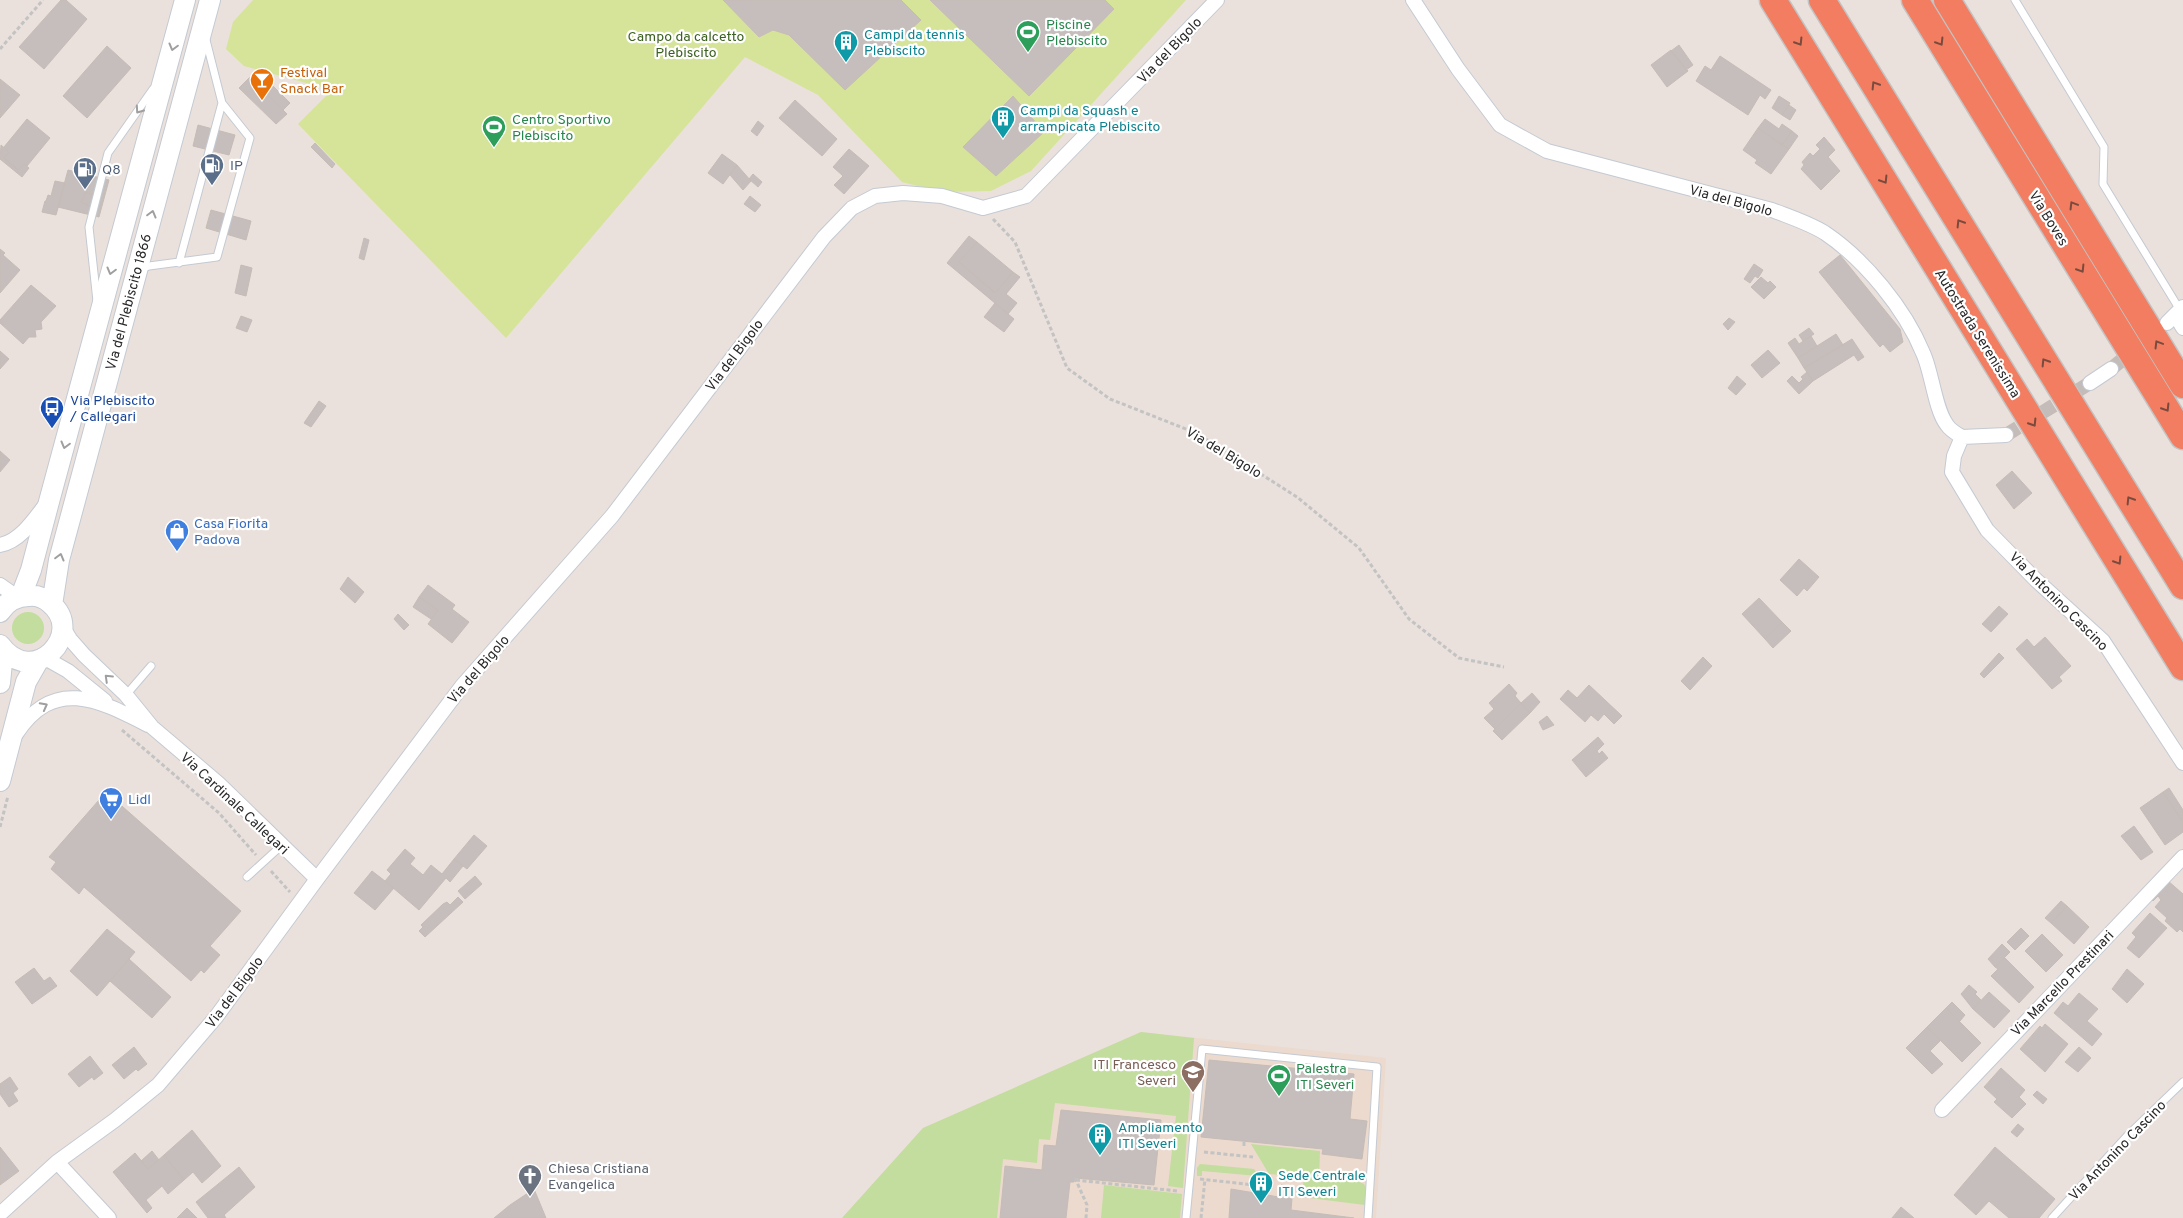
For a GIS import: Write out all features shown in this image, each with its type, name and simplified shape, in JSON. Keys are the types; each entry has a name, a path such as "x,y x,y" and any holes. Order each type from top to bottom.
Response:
{"highway":[{"name":"Autostrada Serenissima","path":"1773,0 2183,667"},
{"path":"1822,0 2183,586"},
{"name":"Via Boves","path":"1915,0 2183,436"},
{"name":"Via Boves","path":"1950,5 2183,385"}],"main road":[{"name":"Via del Plebiscito 1866","path":"19,596 31,570 185,0"},
{"name":"Via del Plebiscito 1866","path":"52,605 59,560 210,0"},
{"path":"0,612 9,601 19,596 32,595 43,598 52,605 60,618 62,626 62,633 56,647 42,659 26,682 0,781"},
{"path":"0,645 6,653 15,659 26,662 42,659"},
{"path":"0,650 2,662 0,683"}],"street":[{"name":"Via del Bigolo","path":"0,1214 57,1162 115,1120 158,1084 216,1017 317,878 462,686 612,516 824,238 852,208 875,196 903,193 942,196 983,208 1026,196 1217,0"},
{"name":"Via del Bigolo","path":"1413,0 1458,69 1500,125 1547,151 1772,210 1801,221 1824,233 1844,248 1869,272 1906,318 1924,354 1946,425 1962,437"},
{"path":"2090,383 2110,369"},
{"path":"1962,437 2006,435"},
{"name":"Via Antonino Cascino","path":"1962,437 1954,456 1952,472 1987,530 2036,580 2103,641 2183,763"},
{"path":"0,545 10,542 28,527 50,498"},
{"path":"0,585 19,596"},
{"name":"Via Cardinale Callegari","path":"62,626 84,655 126,695 152,727 218,783 281,846 317,878"},
{"name":"Via Cardinale Callegari","path":"42,659 68,671 112,707"},
{"name":"Via Cardinale Callegari","path":"11,740 23,723 36,710 56,700 82,698 112,707 152,727"},
{"name":"Via Marcello Prestinari","path":"1942,1110 2183,857"},
{"path":"57,1162 109,1218"}],"lane":[{"path":"2016,0 2104,147 2103,184 2178,317"},
{"path":"137,270 149,266 217,257 250,138 222,103 202,28"},
{"path":"99,318 89,227 108,152 166,70"},
{"path":"179,263 222,103"},
{"path":"126,695 151,666"},
{"path":"247,877 281,846"},
{"path":"1186,1218 1202,1049 1377,1067 1368,1218"},
{"name":"Via Antonino Cascino","path":"2052,1218 2127,1136 2183,1082"}],"path":[{"path":"0,49 42,0"},
{"name":"Via del Bigolo","path":"983,208 1015,242 1068,368 1110,399 1196,433 1297,497 1359,548 1409,618 1459,658 1504,667"},
{"path":"116,726 219,813 255,854"},
{"path":"1191,1150 1253,1157"},
{"path":"1086,1218 1087,1205 1075,1179 1188,1192"},
{"path":"1201,1218 1205,1180 1272,1187"}],"shaded area":[{"name":"ITI Francesco Severi","path":"1141,1032 1386,1058 1376,1218 842,1218 923,1128"}],"green space":[{"name":"Centro Sportivo Plebiscito","path":"253,0 1186,0 1031,171 991,191 942,192 902,182 818,95 745,57 506,338 298,124 332,90 244,66 226,49 233,22"},
{"path":"28,612 39,617 44,628 39,639 28,644 17,639 12,628 17,617"},
{"path":"1141,1032 1194,1038 1183,1188 1168,1186 1176,1116 1055,1103 1050,1140 1039,1139 1037,1163 1003,1159 997,1218 842,1218 923,1128"},
{"path":"1251,1144 1320,1151 1319,1177 1357,1181 1364,1184 1367,1190 1365,1205 1302,1197 1304,1177 1269,1174"},
{"path":"1200,1164 1254,1169 1258,1176 1202,1171 1202,1176 1197,1176 1197,1168"},
{"path":"1104,1185 1182,1194 1180,1218 1101,1218"}],"building":[{"path":"61,0 66,0 87,19 44,69 19,47"},
{"name":"Campi da tennis Plebiscito","path":"723,0 901,0 921,20 845,90 789,35 773,30 759,37"},
{"name":"Piscine Plebiscito","path":"930,0 1105,0 1114,9 1029,96"},
{"path":"1679,45 1693,65 1686,70 1671,51"},
{"path":"107,46 131,68 87,118 63,96"},
{"path":"1671,50 1688,71 1667,87 1651,65"},
{"path":"1720,56 1771,90 1765,99 1760,95 1748,115 1696,81 1705,66 1711,70"},
{"path":"250,77 287,114 276,124 239,88"},
{"path":"0,79 20,95 0,118"},
{"path":"271,84 290,103 283,110 264,91"},
{"name":"Campi da Squash e arrampicata Plebiscito","path":"1013,96 1044,132 996,176 963,147"},
{"path":"1779,96 1790,103 1782,115 1772,108"},
{"path":"795,100 837,139 822,156 779,118"},
{"path":"1789,105 1796,110 1790,120 1782,115"},
{"path":"27,119 50,138 27,166 24,164 18,170 4,158 9,152 4,147"},
{"path":"1765,119 1779,129 1782,124 1792,131 1782,145 1758,128"},
{"path":"758,121 764,126 757,136 751,131"},
{"path":"198,125 235,135 229,155 193,146"},
{"path":"1758,128 1789,149 1771,174 1755,163 1757,160 1743,150"},
{"path":"1792,131 1798,136 1789,149 1782,145"},
{"path":"1824,137 1835,150 1828,157 1840,171 1821,190 1801,169 1804,165 1802,162 1810,153 1813,156 1820,149 1816,145"},
{"path":"315,143 335,164 332,168 311,147"},
{"path":"1,145 9,152 4,158 18,170 24,164 29,168 22,177 0,159"},
{"path":"849,149 869,166 844,194 834,185 843,176 833,167"},
{"path":"722,154 737,165 723,184 708,173"},
{"path":"737,165 751,181 743,190 730,175"},
{"path":"68,170 109,180 99,217 58,207"},
{"path":"753,174 762,182 758,187 749,179"},
{"path":"55,181 65,183 56,215 42,212 48,195 51,196"},
{"path":"86,192 97,197 91,207 81,202"},
{"path":"750,196 761,205 755,212 744,204"},
{"path":"211,210 251,221 246,240 206,228"},
{"path":"969,236 977,242 959,262 995,293 1013,272 1020,277 1006,294 1017,303 1008,314 947,263"},
{"path":"364,238 369,240 364,260 359,258"},
{"path":"977,242 1013,272 995,293 959,262"},
{"path":"0,249 5,253 3,255 20,270 0,293"},
{"path":"1840,255 1900,329 1903,342 1890,352 1883,344 1880,347 1819,272"},
{"path":"1754,264 1763,270 1758,278 1755,276 1750,283 1744,279"},
{"path":"241,265 252,268 246,296 235,293"},
{"path":"1761,277 1768,283 1770,281 1776,287 1764,299 1751,287"},
{"path":"31,285 56,306 41,322 42,329 35,330 36,337 29,337 23,344 0,323 0,320"},
{"path":"995,303 1014,319 1004,332 984,317"},
{"path":"241,316 252,320 247,332 236,328"},
{"path":"1729,318 1735,322 1728,330 1723,324"},
{"path":"1809,328 1814,334 1803,341 1799,335"},
{"path":"1836,334 1843,345 1804,368 1798,358"},
{"path":"1811,336 1817,346 1798,358 1788,343 1795,338 1799,344"},
{"path":"1852,339 1864,357 1858,361 1854,355 1813,381 1804,368"},
{"path":"1768,350 1780,363 1762,378 1751,365"},
{"path":"0,351 9,359 0,369"},
{"path":"1807,372 1813,381 1799,394 1787,381 1792,376 1799,383 1803,379 1801,377"},
{"path":"1737,376 1746,384 1736,395 1728,388"},
{"path":"319,401 326,406 311,427 304,423"},
{"path":"0,451 10,460 0,472"},
{"path":"2012,471 2032,493 2014,509 1996,485"},
{"path":"1799,559 1819,577 1807,591 1804,588 1797,596 1780,580"},
{"path":"348,577 364,592 355,603 340,589"},
{"path":"428,585 455,605 452,609 469,622 452,643 428,624 438,610 419,597"},
{"path":"419,597 438,610 431,619 413,607"},
{"path":"1759,598 1782,622 1765,639 1742,614"},
{"path":"1999,606 2008,614 1991,632 1982,624"},
{"path":"398,614 409,625 404,630 394,619"},
{"path":"1782,622 1791,631 1773,648 1765,639"},
{"path":"2045,637 2071,666 2059,677 2062,681 2052,689 2016,649 2027,639 2034,647"},
{"path":"1999,653 2004,658 1984,678 1980,674"},
{"path":"1703,657 1712,666 1690,690 1681,681"},
{"path":"1509,684 1517,693 1515,696 1521,703 1495,729 1484,718 1494,709 1489,703"},
{"path":"1589,685 1622,716 1614,724 1604,714 1598,721 1591,715 1585,722 1560,699 1568,690 1577,698"},
{"path":"1532,693 1540,702 1530,713 1521,703"},
{"path":"1521,703 1530,713 1502,740 1493,731"},
{"path":"1547,716 1554,725 1543,730 1539,722"},
{"path":"1598,737 1604,744 1597,751 1599,754 1602,751 1608,758 1586,777 1572,760"},
{"path":"2169,788 2183,810 2183,822 2163,792"},
{"path":"106,792 241,911 210,946 220,955 204,973 201,970 191,981 84,887 79,894 51,869 56,862 49,857"},
{"path":"2163,792 2183,822 2183,832 2165,845 2140,808"},
{"path":"2134,826 2153,852 2141,860 2121,836"},
{"path":"474,835 487,846 467,869 454,859"},
{"path":"405,849 415,858 410,864 423,875 431,865 442,874 454,859 463,866 450,882 446,878 419,910 385,881 391,874 387,870"},
{"path":"372,871 394,888 375,910 354,893"},
{"path":"475,876 482,884 465,899 458,891"},
{"path":"2167,880 2183,894 2183,932 2180,929 2177,932 2165,921 2167,918 2155,907 2161,900 2158,896 2153,901 2150,898"},
{"path":"458,897 463,902 425,937 419,931 423,927 421,925 443,904 447,902 450,905"},
{"path":"2061,901 2067,906 2051,923 2045,918"},
{"path":"2067,906 2089,927 2074,944 2051,923"},
{"path":"2150,913 2167,928 2139,958 2127,948 2136,937 2132,933"},
{"path":"2021,928 2029,936 2015,950 2007,942"},
{"path":"107,929 135,952 97,996 70,971"},
{"path":"2042,934 2063,955 2046,972 2025,951"},
{"path":"2002,944 2010,952 1995,967 1988,959"},
{"path":"2005,958 2034,987 2019,1003 1991,976 1998,969 1995,967"},
{"path":"129,959 171,997 152,1018 110,981"},
{"path":"34,968 44,981 50,977 57,986 32,1004 15,982"},
{"path":"2127,969 2144,984 2127,1003 2112,989"},
{"path":"1969,985 1977,992 1975,994 1981,1000 1973,1009 1961,994"},
{"path":"1989,992 2010,1011 1994,1028 1973,1009"},
{"path":"2079,993 2098,1009 2087,1021 2102,1034 2092,1046 2054,1013 2063,1002 2068,1006"},
{"path":"1952,1002 1965,1015 1960,1021 1946,1008"},
{"path":"1946,1008 1981,1043 1962,1062 1927,1027"},
{"path":"2045,1024 2068,1044 2045,1072 2020,1049 2040,1026 2042,1028"},
{"path":"1927,1027 1940,1041 1930,1051 1943,1064 1932,1074 1906,1048"},
{"path":"134,1047 147,1064 138,1071 136,1069 124,1079 112,1065"},
{"path":"2079,1047 2091,1058 2078,1072 2065,1062"},
{"path":"90,1056 103,1073 94,1080 92,1077 79,1087 68,1074"},
{"name":"Palestra ITI Severi","path":"1209,1060 1354,1074 1350,1119 1367,1121 1362,1159 1322,1154 1323,1149 1201,1137"},
{"path":"2001,1068 2025,1090 2019,1097 2026,1104 2012,1118 1994,1102 1997,1099 1984,1087"},
{"path":"10,1077 18,1089 13,1093 18,1101 9,1107 0,1094 0,1084"},
{"path":"2037,1091 2047,1099 2043,1104 2033,1095"},
{"name":"Ampliamento ITI Severi","path":"1061,1110 1161,1120 1154,1185 1075,1178 1074,1182 1070,1182 1066,1218 1000,1218 1005,1166 1042,1170 1044,1145 1056,1146"},
{"path":"2018,1124 2024,1129 2017,1137 2011,1132"},
{"path":"192,1130 221,1166 202,1183 193,1172 184,1180 164,1155"},
{"path":"0,1147 19,1171 0,1185"},
{"path":"1995,1147 2055,1199 2039,1218 2009,1218 1989,1201 1976,1215 1954,1195"},
{"path":"152,1151 159,1160 148,1169 141,1161"},
{"path":"135,1153 148,1169 164,1155 184,1180 168,1194 162,1186 146,1200 152,1208 147,1213 113,1172"},
{"path":"239,1167 255,1187 224,1215 226,1218 208,1218 196,1202"},
{"name":"Sede Centrale ITI Severi","path":"1281,1185 1293,1186 1291,1210 1354,1218 1229,1218 1231,1189 1279,1197"},
{"name":"Chiesa Cristiana Evangelica","path":"534,1189 546,1218 494,1218 510,1205"},
{"path":"1901,1207 1914,1218 1892,1218"},
{"path":"187,1208 197,1218 177,1218"}],"tunnel":[{"path":"2111,369 2157,331"},
{"path":"2006,435 2090,383"}],"place":[{"name":"Piscine Plebiscito","path":"1028,53"},
{"name":"Campi da tennis Plebiscito","path":"846,63"},
{"name":"Festival Snack Bar","path":"262,101"},
{"name":"Campi da Squash e arrampicata Plebiscito","path":"1003,139"},
{"name":"Centro Sportivo Plebiscito","path":"494,148"},
{"name":"IP","path":"212,186"},
{"name":"Q8","path":"85,190"},
{"name":"Via Plebiscito / Callegari","path":"52,429"},
{"name":"Casa Fiorita Padova","path":"177,552"},
{"name":"Lidl","path":"111,820"},
{"name":"ITI Francesco Severi","path":"1193,1093"},
{"name":"Palestra ITI Severi","path":"1279,1097"},
{"name":"Ampliamento ITI Severi","path":"1100,1156"},
{"name":"Chiesa Cristiana Evangelica","path":"530,1197"},
{"name":"Sede Centrale ITI Severi","path":"1261,1204"}],"park label":[{"name":"Campo da calcetto Plebiscito","path":"686,44"}]}
